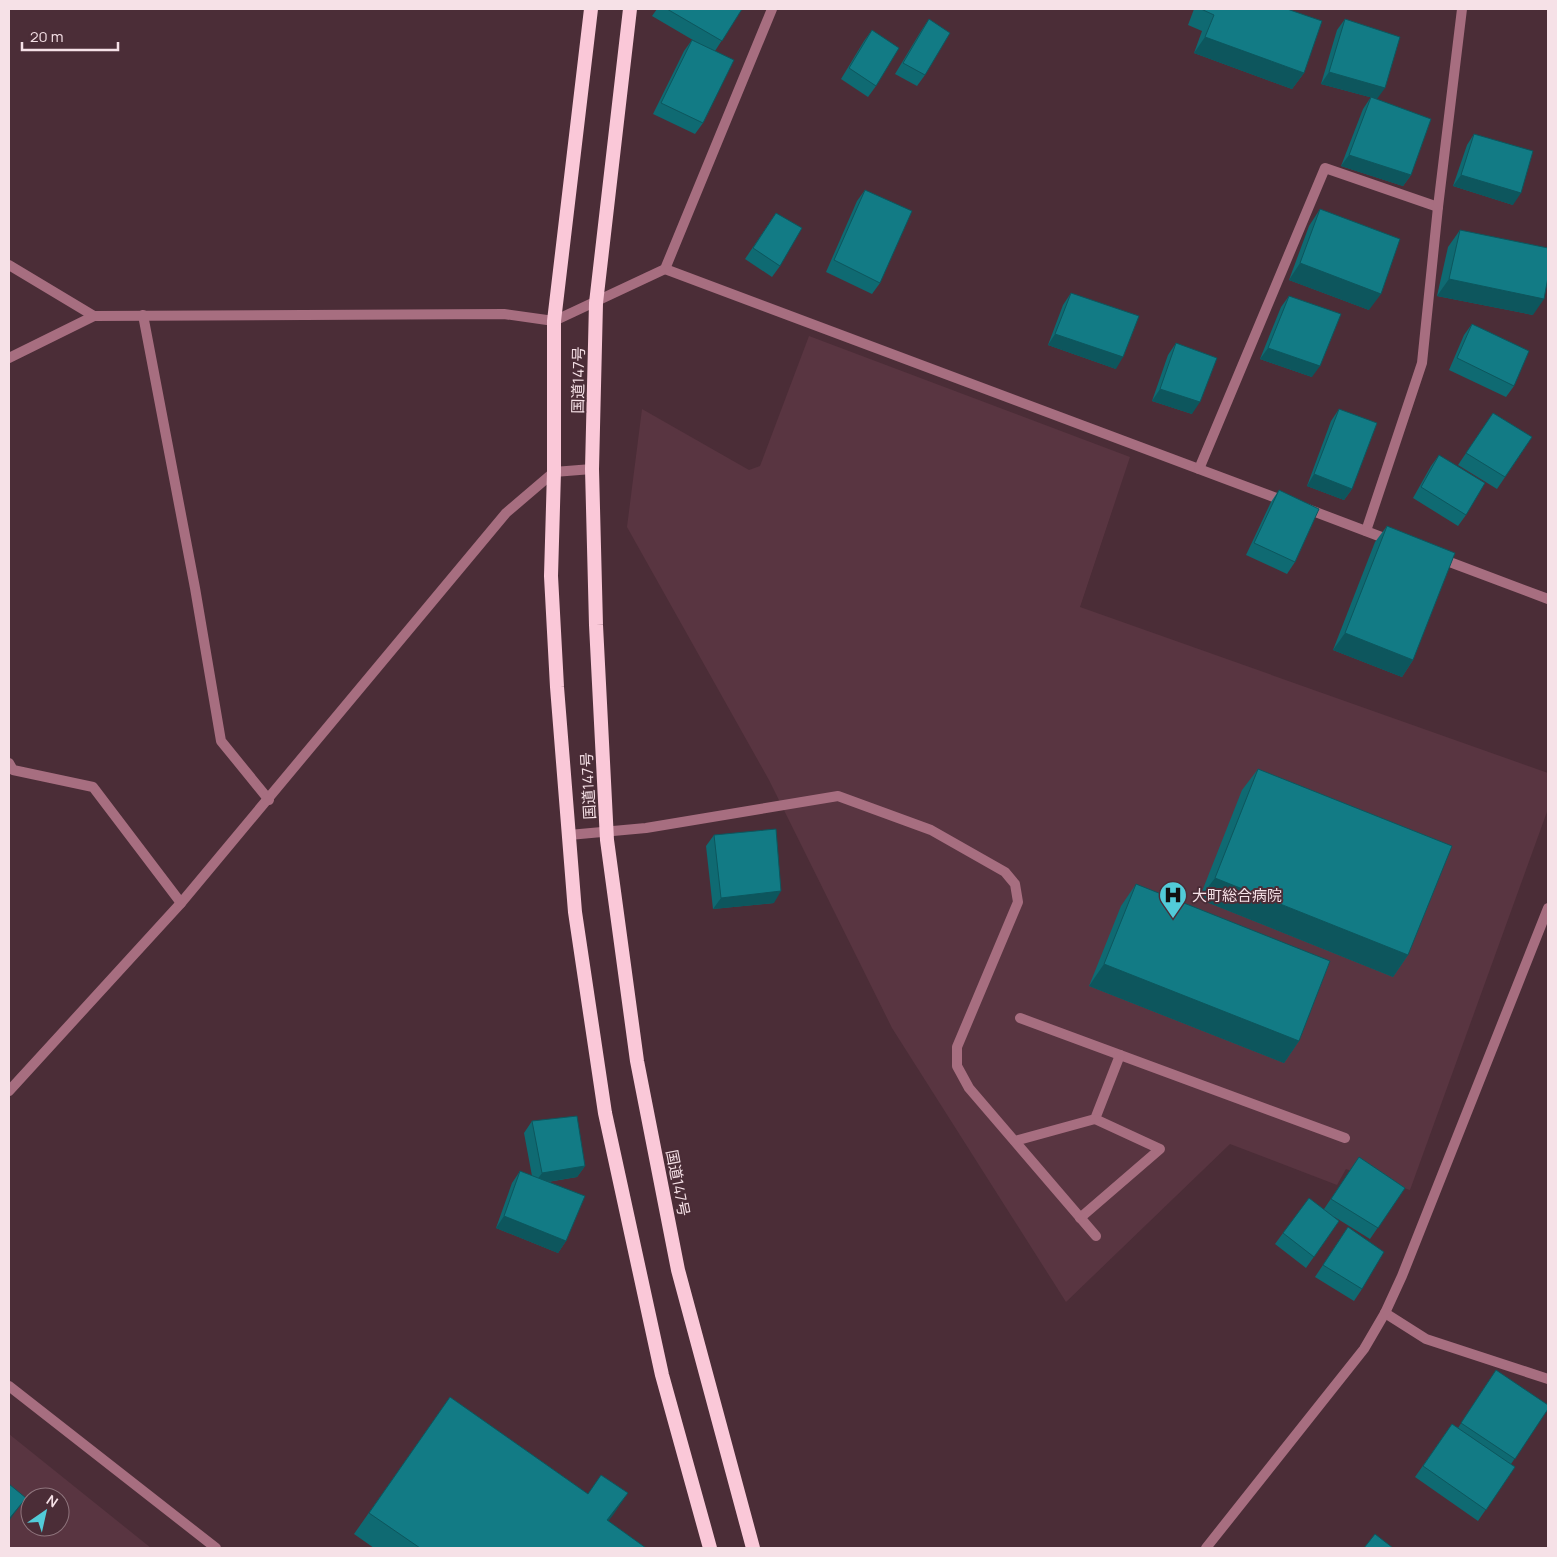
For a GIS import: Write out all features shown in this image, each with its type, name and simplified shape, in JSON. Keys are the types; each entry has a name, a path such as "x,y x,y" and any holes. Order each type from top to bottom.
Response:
{"highway":[{"name":"国道147号","path":"591,9 554,321 554,472 551,576 556,687 575,912 605,1113 662,1375 710,1548"},
{"name":"国道147号","path":"630,9 596,303 592,470 596,625 607,832 637,1062 678,1270 753,1548"}],"street":[{"path":"9,358 94,316 504,314 554,321 596,303 665,269 772,9"},
{"path":"1366,531 1422,363 1438,208 1462,9"},
{"path":"1199,469 1325,168 1438,208"},
{"path":"9,265 94,316"},
{"path":"665,269 1403,545"},
{"path":"143,315 195,588 221,741 269,800"},
{"path":"9,1091 181,903 269,800 506,513 554,472 592,470"},
{"path":"1430,555 1548,599"},
{"path":"9,763 13,770 93,787 181,903"},
{"path":"569,835 607,832 838,796 931,830 1005,872 1015,884 1018,902 957,1047 957,1066 969,1088 1096,1236"},
{"path":"1206,1548 1364,1349 1385,1313 1402,1276 1548,908"},
{"path":"1020,1018 1345,1138"},
{"path":"1095,1119 1120,1055"},
{"path":"1015,1141 1095,1119 1160,1149 1080,1218"},
{"path":"1385,1313 1426,1339 1548,1379"},
{"path":"9,1386 216,1548"}],"shaded area":[{"name":"大町総合病院","path":"809,336 1130,457 1080,607 1548,773 1548,809 1410,1190 1346,1169 1337,1185 1230,1144 1066,1302 892,1028 769,780 627,527 642,409 749,470 760,466"},
{"path":"9,1434 151,1548 9,1548"}],"building":[{"path":"667,9 742,9 722,41"},
{"path":"1201,9 1287,9 1322,21 1304,73 1205,37 1214,15"},
{"path":"929,19 950,33 925,75 903,63"},
{"path":"1345,19 1400,37 1385,88 1329,72"},
{"path":"872,30 899,48 876,86 849,68"},
{"path":"692,40 734,60 703,123 661,103"},
{"path":"1371,97 1431,119 1411,175 1349,155"},
{"path":"1474,134 1533,151 1521,193 1461,175"},
{"path":"865,190 912,211 880,283 834,260"},
{"path":"1320,209 1400,239 1381,294 1300,263"},
{"path":"776,213 802,228 780,266 753,248"},
{"path":"1460,230 1548,248 1548,277 1544,299 1449,279"},
{"path":"1071,293 1139,316 1123,357 1055,334"},
{"path":"1289,296 1341,314 1320,366 1268,348"},
{"path":"1472,324 1529,351 1514,386 1457,358"},
{"path":"1176,343 1217,358 1200,402 1160,389"},
{"path":"1339,409 1377,423 1352,489 1314,474"},
{"path":"1493,413 1532,437 1505,477 1466,453"},
{"path":"1439,455 1485,483 1466,515 1421,487"},
{"path":"1279,490 1319,509 1295,562 1254,543"},
{"path":"1387,526 1455,553 1413,660 1345,633"},
{"path":"1258,769 1452,846 1408,955 1215,878"},
{"path":"776,829 781,891 721,898 714,835"},
{"path":"1136,884 1330,961 1299,1041 1104,964"},
{"path":"577,1116 585,1166 542,1173 532,1121"},
{"path":"1359,1157 1405,1188 1378,1228 1331,1199"},
{"path":"520,1171 585,1196 566,1241 504,1216"},
{"path":"1309,1198 1339,1221 1314,1257 1283,1233"},
{"path":"1348,1227 1384,1252 1362,1289 1323,1265"},
{"path":"1496,1370 1548,1405 1548,1409 1515,1459 1461,1423"},
{"path":"450,1397 588,1494 601,1475 628,1493 607,1520 646,1548 420,1548 369,1513"},
{"path":"1452,1424 1515,1467 1486,1510 1423,1466"},
{"path":"9,1484 20,1493 20,1505 9,1519"},
{"path":"1375,1534 1393,1548 1364,1548"}],"place":[{"name":"大町総合病院","path":"1173,919"}]}
